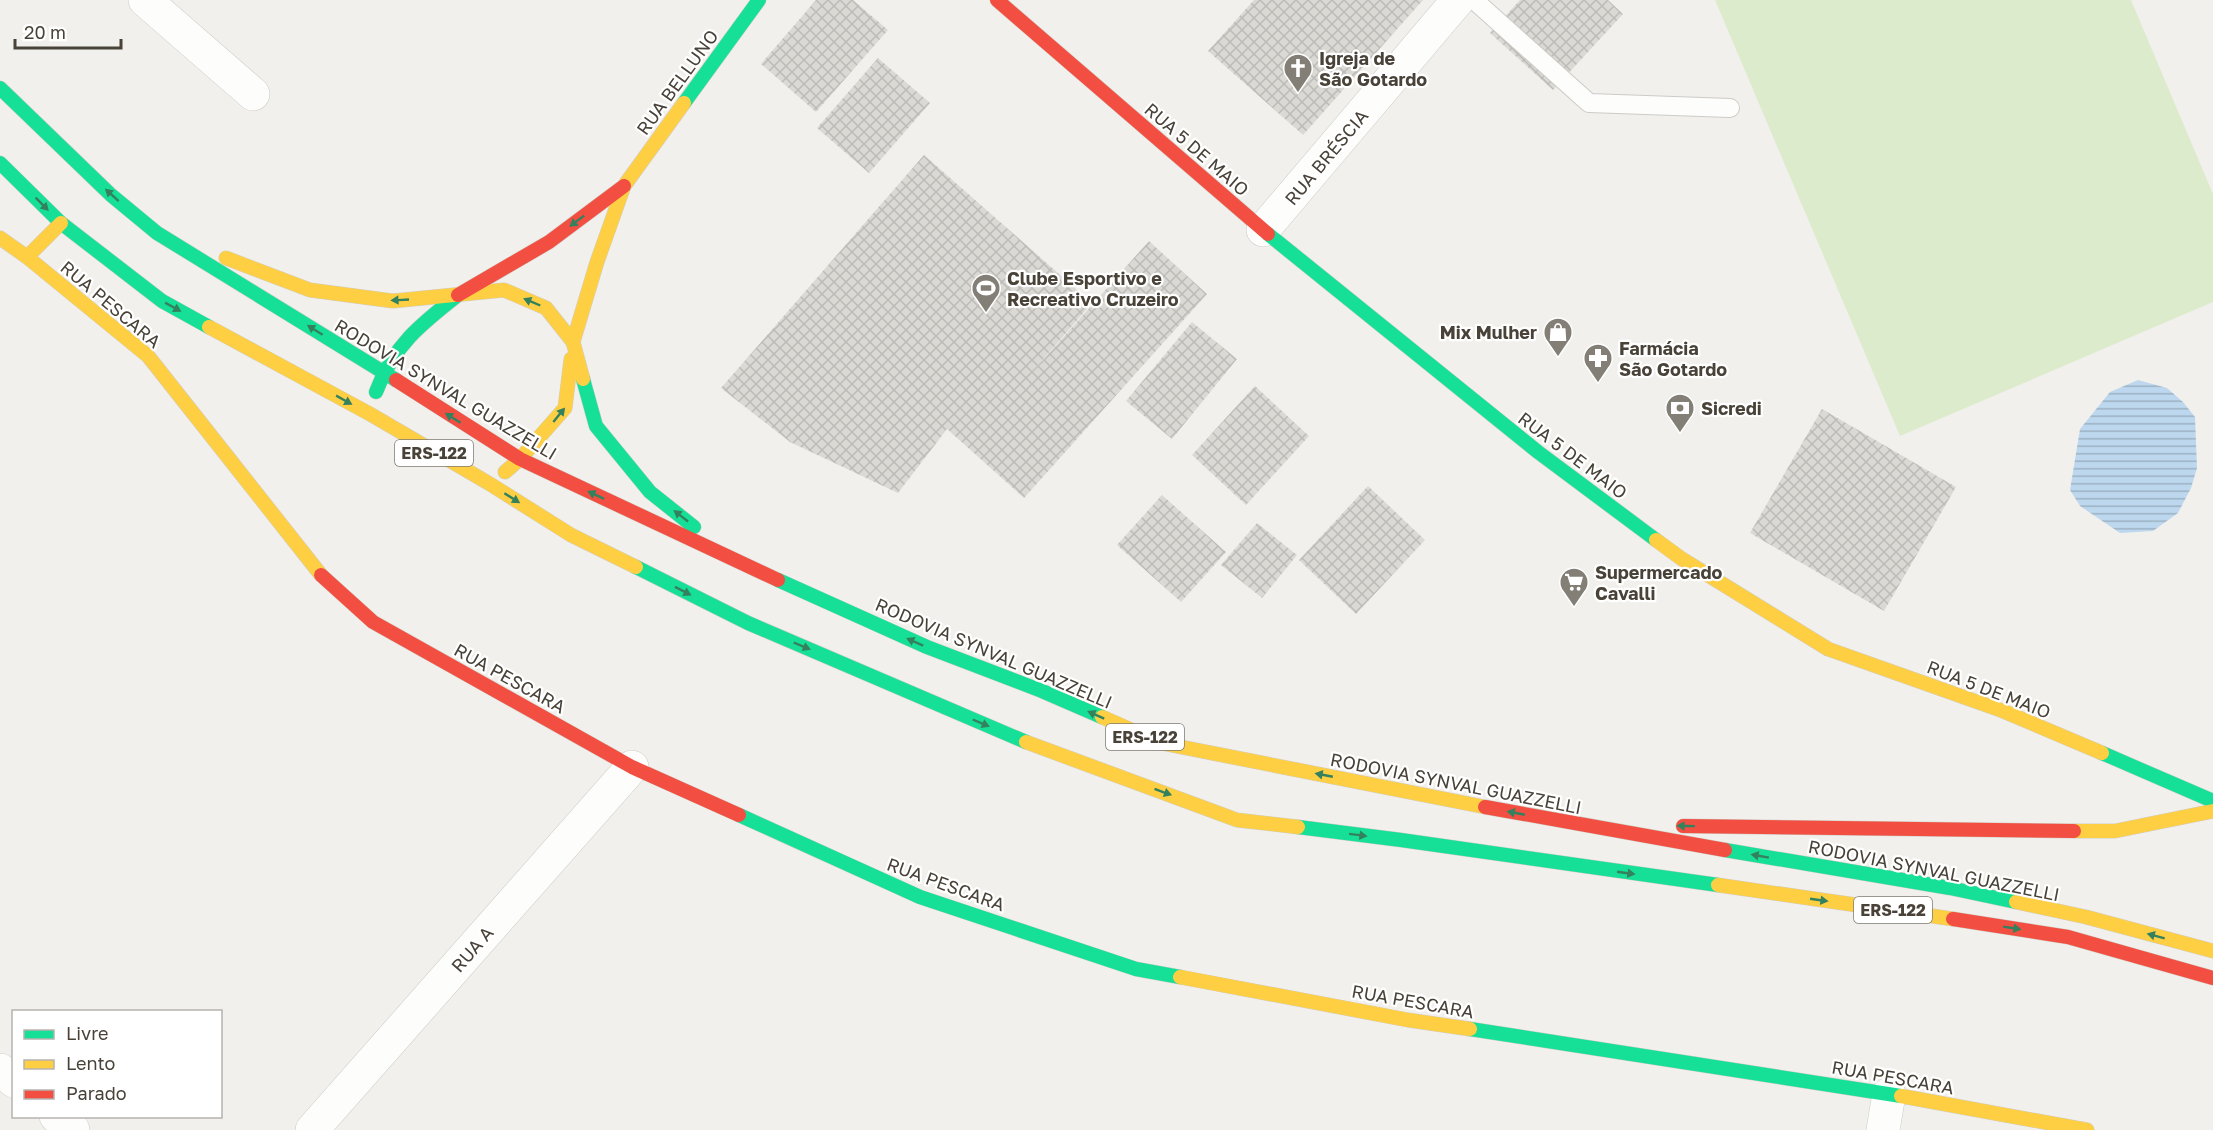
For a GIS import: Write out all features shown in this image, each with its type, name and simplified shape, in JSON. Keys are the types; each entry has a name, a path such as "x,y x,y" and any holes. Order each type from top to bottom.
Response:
{"main road":[{"name":"RUA BELLUNO","path":"573,342 597,262 624,186 759,0"},
{"name":"RUA 5 DE MAIO","path":"997,0 1263,231 1538,452 1682,559 1828,649 2003,711 2213,801"},
{"name":"RODOVIA SYNVAL GUAZZELLI","path":"0,88 111,195 157,233 383,371 423,399 520,459 927,648 1042,692 1161,743 1573,824 1950,888 2086,917 2213,951"},
{"name":"ERS-122","path":"0,163 61,223 162,301 370,414 490,484 571,535 748,623 1024,741 1237,820 1401,840 2068,937 2213,978"},
{"name":"RUA BELLUNO","path":"458,295 549,242 624,186"},
{"path":"27,257 61,223"},
{"path":"157,233 310,290 393,302 504,290 546,308 573,342 596,426 650,492 744,565"},
{"name":"RUA PESCARA","path":"0,238 27,257 148,356 321,575 373,622 632,767 920,897 1136,969 1408,1020 1889,1094 2087,1130"},
{"path":"370,414 383,371 408,335 458,295"},
{"path":"490,484 520,459 565,408 573,342"},
{"path":"1573,824 2115,831 2213,811"},
{"path":"1670,854 1716,849 1829,829"},
{"path":"1568,865 1625,859"}],"street":[{"path":"145,0 253,94"},
{"name":"RUA BRÉSCIA","path":"1263,231 1458,0"},
{"name":"RUA A","path":"312,1130 632,767"},
{"path":"0,1070 12,1079"},
{"path":"1883,1130 1889,1094"},
{"path":"58,1118 73,1130"}],"lane":[{"path":"1474,0 1589,103 1730,108"}],"green space":[{"path":"1715,0 2131,0 2213,194 2213,302 1900,436"}],"water":[{"path":"2138,380 2167,388 2195,417 2197,468 2191,488 2178,513 2153,531 2120,533 2080,506 2070,490 2080,429 2110,392"}],"building":[{"path":"816,0 853,0 888,30 816,112 761,64"},
{"name":"Igreja de São Gotardo","path":"1254,0 1423,0 1303,135 1208,51"},
{"path":"1520,0 1608,0 1623,14 1553,90 1490,33"},
{"path":"878,58 930,103 869,173 817,128"},
{"path":"924,155 1092,303 1027,378 1149,241 1207,294 1024,498 947,429 898,493 790,442 721,388"},
{"path":"1192,322 1237,359 1172,439 1126,401"},
{"path":"1255,386 1309,436 1246,505 1192,455"},
{"path":"1822,409 1956,487 1884,611 1750,533"},
{"path":"1368,486 1425,540 1356,614 1299,560"},
{"path":"1162,495 1226,552 1181,602 1117,545"},
{"path":"1257,523 1297,555 1262,598 1221,565"}],"traffic: fast":[{"path":"684,103 759,0"},
{"path":"0,88 111,195 157,233 396,380"},
{"path":"0,163 61,223 162,301 209,327"},
{"path":"1268,234 1538,452 1656,540"},
{"path":"376,392 391,362 410,337 458,295"},
{"path":"583,379 596,426 650,492 694,527"},
{"path":"636,567 748,623 1026,742"},
{"path":"778,580 927,647 1042,691 1102,717"},
{"path":"2102,753 2213,801"},
{"path":"739,815 920,897 1136,969 1180,977"},
{"path":"1298,827 1718,885"},
{"path":"1725,850 1950,888 2016,902"},
{"path":"1470,1029 1901,1096"}],"traffic: slow":[{"path":"573,342 597,262 624,186 684,103"},
{"path":"27,257 61,223"},
{"path":"0,238 27,257 148,356 321,575"},
{"path":"226,258 310,290 393,301 504,290 546,308 573,342 583,379"},
{"path":"209,327 370,414 490,484 571,535 636,567"},
{"path":"505,472 520,459 565,408 571,359"},
{"path":"1656,540 1682,559 1828,649 2003,711 2102,753"},
{"path":"1102,717 1161,743 1485,807"},
{"path":"1026,742 1237,820 1298,827"},
{"path":"2074,831 2115,831 2213,811"},
{"path":"1718,885 1953,919"},
{"path":"2016,902 2086,917 2213,951"},
{"path":"1180,977 1408,1020 1470,1029"},
{"path":"1901,1096 2087,1130"}],"traffic: jam":[{"path":"997,0 1268,234"},
{"path":"458,295 549,242 624,186"},
{"path":"396,380 520,459 778,580"},
{"path":"321,575 373,622 632,767 739,815"},
{"path":"1485,807 1725,850"},
{"path":"1683,826 2074,831"},
{"path":"1953,919 2068,937 2213,978"}],"place":[{"name":"Igreja de São Gotardo","path":"1298,94"},
{"name":"Clube Esportivo e Recreativo Cruzeiro","path":"986,314"},
{"name":"Mix Mulher","path":"1558,358"},
{"name":"Farmácia São Gotardo","path":"1598,384"},
{"name":"Sicredi","path":"1680,434"},
{"name":"Supermercado Cavalli","path":"1574,608"}]}
